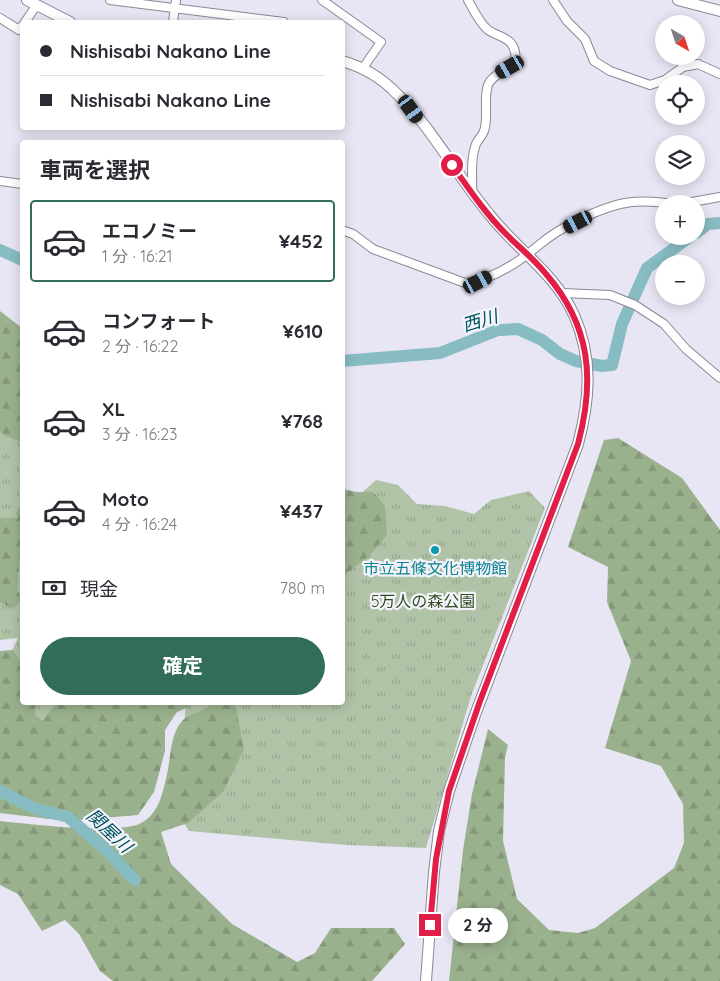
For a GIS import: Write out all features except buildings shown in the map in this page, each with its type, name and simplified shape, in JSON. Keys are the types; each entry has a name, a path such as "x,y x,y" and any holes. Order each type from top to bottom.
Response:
{"main road":[{"path":"27,0 66,20"},
{"path":"678,0 720,11"},
{"path":"345,62 363,68 396,92 411,109 472,193 506,234 529,255 562,293 573,314 587,356 589,379 586,408 578,444 488,680 449,791 439,831 434,872 426,981"}],"street":[{"path":"110,0 267,20"},
{"path":"173,20 176,0"},
{"path":"322,0 343,19"},
{"path":"468,0 487,29 505,38 512,44 516,52 515,60 510,67 491,79 487,86 484,130 475,145 472,159 472,193"},
{"path":"553,0 567,21 585,39 594,61 610,71 650,85 658,83 683,67 691,65 698,64 720,74"},
{"path":"26,20 36,6"},
{"path":"0,18 20,30"},
{"path":"345,20 381,42 363,68"},
{"path":"0,181 20,184"},
{"path":"705,200 720,197"},
{"path":"345,231 353,234 373,249 465,283 478,282 529,255 539,244 565,229 620,204 634,201 655,202"},
{"path":"562,293 610,295 634,305 664,324 686,349 720,378"}],"green space":[{"path":"0,311 20,326 20,441 5,436 0,431"},
{"path":"0,319 20,334 20,691 11,653 18,638 0,640"},
{"path":"618,438 682,478 720,530 720,981 449,981 463,850 472,794 488,729 508,745 505,757 503,841 517,899 549,930 578,933 595,928 674,868 684,843 683,804 661,766 605,748 631,661 607,602 608,567 568,547 604,440"},
{"name":"5万人の森公園","path":"376,480 398,485 417,504 445,506 474,514 491,500 529,491 545,508 471,696 426,848 346,845 189,831 169,799 181,761 186,705 345,705 345,554 357,497"},
{"path":"345,489 356,492 373,492 385,506 387,535 368,557 345,574"},
{"path":"20,507 20,560 17,589 20,601 13,609 0,602 0,518 18,518 16,514"},
{"path":"13,650 20,660 20,705 35,705 35,715 43,721 55,705 193,705 177,712 165,730 165,751 154,792 138,815 67,821 0,813 0,651"},
{"path":"24,705 65,705 45,729 26,716"},
{"path":"209,705 235,705 244,749 223,792 188,823 161,832 171,864 232,924 297,962 315,953 331,928 394,928 405,944 372,981 113,981 100,971 79,934 65,920 42,931 18,894 0,885 0,821 95,828 114,828 141,823 152,814 159,802 164,788 173,738 179,725 187,717"}],"waterway":[{"name":"西川","path":"705,226 708,224 720,223"},
{"name":"西川","path":"345,361 440,353 498,330 518,329 542,340 560,354 576,361 602,366 612,365 622,324 647,268 679,245"},
{"name":"西川","path":"0,250 20,259"},
{"name":"関屋川","path":"0,791 36,809 68,817 105,849 135,880"}],"place":[{"name":"市立五條文化博物館","path":"435,550"}],"route":[{"path":"430,925 439,831 449,791 480,701 508,632 578,444 586,412 589,379 587,356 582,338 573,314 562,293 538,264 489,215 452,165"}]}
